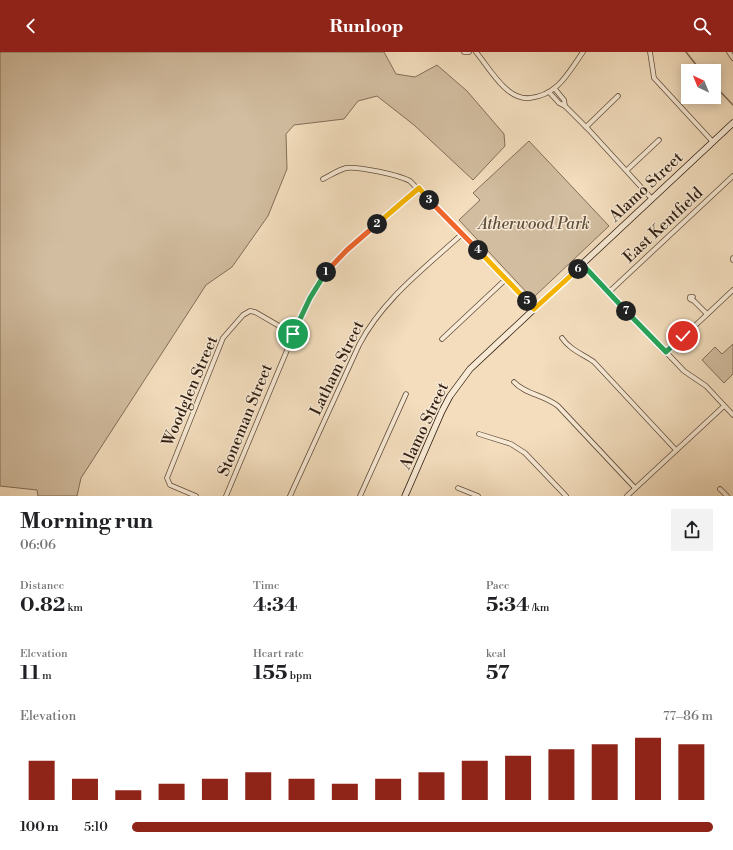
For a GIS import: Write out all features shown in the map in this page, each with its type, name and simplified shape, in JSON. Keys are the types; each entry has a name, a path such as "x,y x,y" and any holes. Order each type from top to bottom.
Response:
{"main road":[{"name":"Alamo Street","path":"405,496 442,412 460,381 470,369 733,123"}],"street":[{"path":"464,52 469,52"},
{"path":"476,52 503,86 514,95 524,98 546,95 555,88 561,83 583,52"},
{"path":"655,52 650,53 654,78 714,142"},
{"path":"729,52 733,58"},
{"path":"555,88 564,100 565,106"},
{"path":"549,92 586,127 652,199"},
{"path":"586,127 618,96"},
{"path":"627,170 659,140"},
{"path":"323,179 344,168 357,168 406,178 419,188 534,309"},
{"name":"East Kentfield","path":"609,292 733,176"},
{"name":"Stoneman Street","path":"226,496 293,334 310,298 330,267 347,250 419,188"},
{"name":"Latham Street","path":"290,496 372,322 397,293 462,234"},
{"path":"582,264 684,371 706,386 733,415"},
{"path":"442,339 506,280"},
{"path":"666,352 733,290"},
{"path":"693,297 692,296 690,299 707,314"},
{"name":"Woodglen Street","path":"196,496 170,485 167,478 223,338 243,315 250,311 255,312 293,334"},
{"path":"562,338 570,347 594,362 676,450"},
{"path":"514,382 522,389 545,398 558,406 635,488"},
{"path":"360,496 406,394"},
{"path":"627,496 724,406"},
{"path":"479,434 511,444 525,453 566,496"},
{"path":"458,488 478,496"},
{"path":"720,489 727,496"}],"green space":[{"path":"0,52 384,52 396,74 415,77 437,65 467,91 504,134 505,146 473,180 414,125 377,96 358,101 344,119 294,125 286,134 287,169 268,216 232,267 206,285 81,478 77,496 38,496 37,490 0,486"},
{"name":"Atherwood Park","path":"529,141 609,226 535,296 530,296 459,220 480,200 473,193"},
{"path":"733,344 733,374 724,383 702,360 715,347 722,354"}],"waterway":[{"path":"686,52 695,64"},
{"path":"721,92 733,105"}],"route":[{"path":"293,334 310,298 322,277 330,267 347,250 419,188 534,309 582,264 666,352 683,336"}]}
